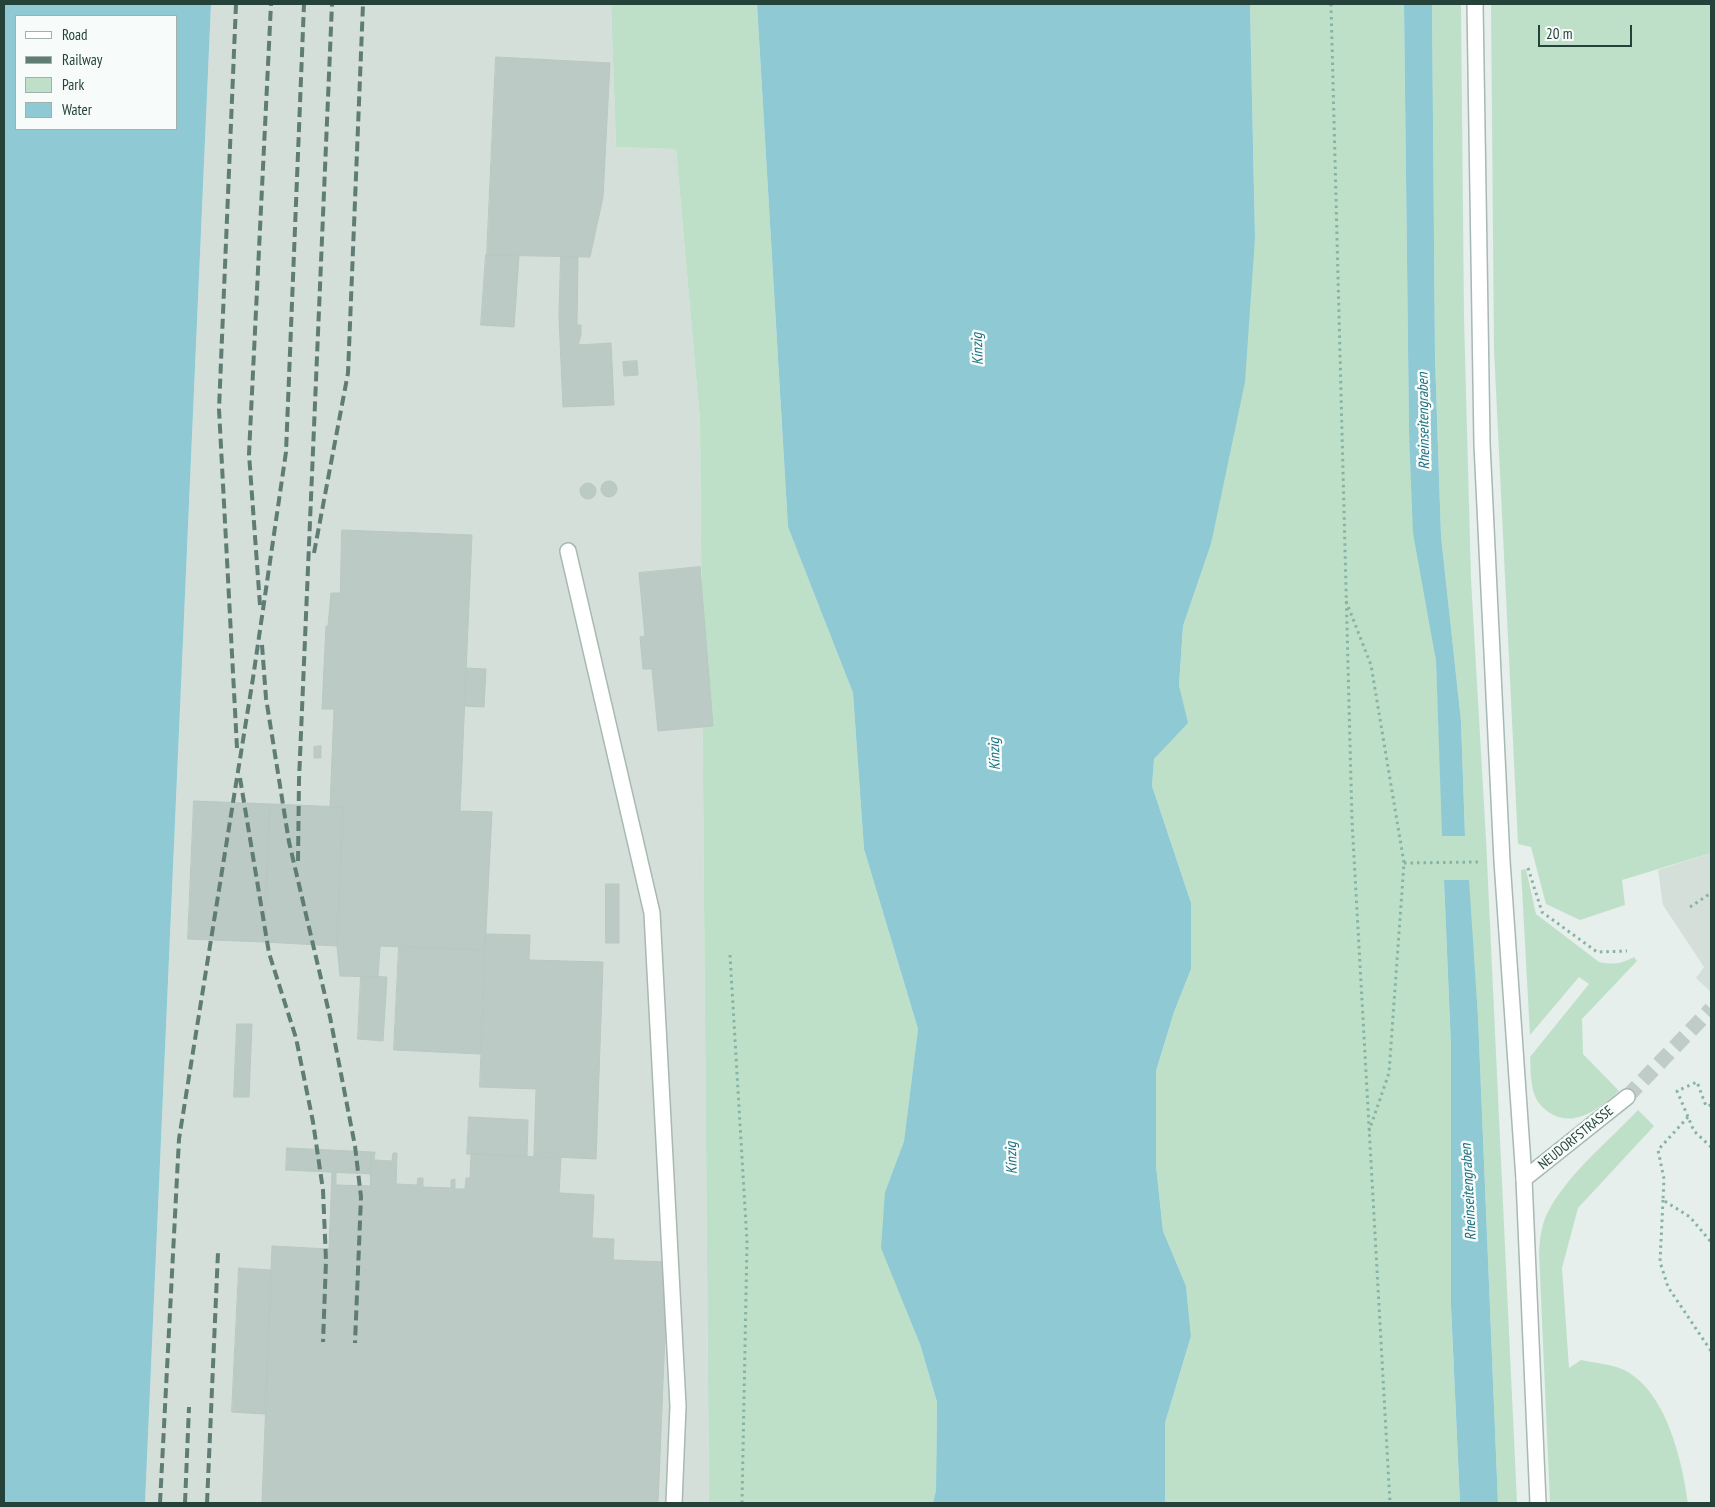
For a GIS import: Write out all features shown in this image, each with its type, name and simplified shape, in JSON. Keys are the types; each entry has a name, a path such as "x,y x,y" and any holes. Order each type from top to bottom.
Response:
{"street":[{"path":"1476,4 1482,444 1502,861 1524,1179 1538,1503"},
{"path":"568,551 652,913 678,1406 674,1503"},
{"name":"NEUDORFSTRASSE","path":"1524,1179 1627,1097"}],"path":[{"path":"1332,4 1344,598 1352,822 1390,1503"},
{"path":"1344,598 1371,665 1404,863 1388,1073 1368,1134"},
{"path":"1404,863 1517,860 1526,864 1532,877 1542,912 1597,952 1627,951"},
{"path":"1690,907 1711,893"},
{"path":"730,955 747,1242 742,1503"},
{"path":"1711,1105 1706,1106 1697,1082 1677,1091 1694,1131 1711,1147"},
{"path":"1688,1117 1658,1150 1664,1179 1660,1262 1668,1287 1711,1352"},
{"path":"1663,1200 1690,1217 1711,1242"}],"shaded area":[{"path":"211,4 611,4 616,147 676,149 700,421 709,1503 145,1503"},
{"path":"1711,853 1711,992 1696,978 1704,967 1663,905 1658,870"}],"green space":[{"path":"611,4 757,4 788,527 853,693 864,849 918,1029 904,1141 885,1192 920,1344 937,1402 936,1490 933,1503 709,1503 700,421 676,149 616,147"},
{"path":"1250,4 1404,4 1409,432 1427,605 1436,661 1443,836 1465,835 1461,721 1441,536 1435,358 1432,4 1461,4 1464,317 1471,579 1486,839 1517,1503 1498,1503 1478,1017 1468,880 1444,881 1451,1047 1451,1305 1460,1503 1165,1503 1165,1423 1191,1336 1186,1286 1163,1231 1156,1166 1156,1071 1174,1012 1191,969 1191,903 1152,786 1154,759 1187,723 1179,685 1183,626 1211,544 1255,238"},
{"path":"1491,4 1711,4 1711,853 1622,880 1625,905 1580,920 1546,904 1531,847 1518,844 1494,350"},
{"path":"1526,869 1536,914 1599,962 1617,963 1634,957 1637,961 1582,1019 1583,1054 1619,1091 1596,1109 1587,1114 1569,1119 1550,1113 1538,1101 1532,1087 1530,1057 1589,984 1579,977 1530,1035 1521,870"},
{"path":"1638,1110 1654,1126 1578,1208 1562,1268 1569,1368 1581,1360 1617,1367 1637,1379 1650,1392 1661,1409 1676,1447 1688,1503 1550,1503 1539,1252 1542,1228 1555,1199 1565,1185"}],"water":[{"path":"4,4 211,4 145,1503 4,1503"},
{"name":"Kinzig","path":"757,4 1250,4 1255,238 1245,382 1211,544 1183,626 1179,685 1188,723 1154,759 1152,786 1191,903 1191,969 1174,1012 1156,1071 1156,1166 1163,1231 1186,1286 1191,1336 1165,1423 1165,1503 933,1503 936,1490 937,1402 920,1344 881,1248 885,1192 904,1141 918,1029 864,849 853,693 788,527"},
{"name":"Rheinseitengraben","path":"1404,4 1432,4 1435,358 1441,536 1461,721 1465,836 1442,836 1436,661 1413,533 1409,432"},
{"name":"Rheinseitengraben","path":"1444,880 1469,880 1478,1017 1498,1503 1460,1503 1451,1305 1451,1047"}],"building":[{"path":"496,57 610,63 603,197 590,257 487,255"},
{"path":"486,255 519,256 514,327 481,325"},
{"path":"561,256 578,257 577,325 581,325 581,335 578,345 611,343 614,405 563,407 559,317"},
{"path":"637,361 638,375 624,376 623,362"},
{"path":"609,481 615,483 617,489 615,495 609,497 603,495 601,489 603,483"},
{"path":"588,483 596,491 588,499 580,491"},
{"path":"342,530 472,535 460,811 492,812 485,950 380,946 378,977 340,976 337,946 343,807 330,807 334,709 322,709 326,626 328,626 331,593 340,593"},
{"path":"700,567 713,726 658,731 652,669 643,669 640,637 645,636 639,573"},
{"path":"466,668 486,669 484,707 465,706"},
{"path":"321,746 321,758 314,758 314,747"},
{"path":"194,801 270,804 264,942 188,939"},
{"path":"270,804 343,807 337,946 264,942"},
{"path":"606,884 619,884 619,943 606,943"},
{"path":"486,934 530,935 529,960 603,962 596,1159 534,1156 536,1089 480,1087"},
{"path":"399,946 485,950 481,1054 394,1050"},
{"path":"361,976 387,977 383,1041 358,1039"},
{"path":"237,1024 252,1024 249,1097 234,1097"},
{"path":"469,1117 528,1120 527,1156 467,1154"},
{"path":"287,1148 371,1152 370,1174 286,1170"},
{"path":"371,1152 375,1152 374,1160 392,1161 393,1153 397,1153 396,1184 417,1185 418,1178 423,1178 423,1187 451,1188 451,1180 455,1179 455,1189 465,1189 466,1178 470,1178 471,1154 561,1158 559,1193 594,1195 592,1238 614,1239 613,1260 668,1262 658,1503 262,1503 272,1246 329,1249 332,1172 336,1172 336,1185 370,1186"},
{"path":"239,1268 271,1270 265,1414 232,1412"}],"tunnel":[{"path":"1627,1097 1711,1009"}],"railway":[{"path":"236,4 219,409 237,748"},
{"path":"260,605 249,454 271,4"},
{"path":"160,1503 179,1139 253,678 286,452 304,4"},
{"path":"298,861 299,780 332,4"},
{"path":"314,553 348,373 363,4"},
{"path":"262,645 266,698 289,842 330,1017 355,1146 361,1197 355,1343"},
{"path":"240,778 269,953 296,1038 313,1122 323,1190 326,1261 323,1342"},
{"path":"207,1503 218,1252"},
{"path":"185,1503 189,1407"}]}
